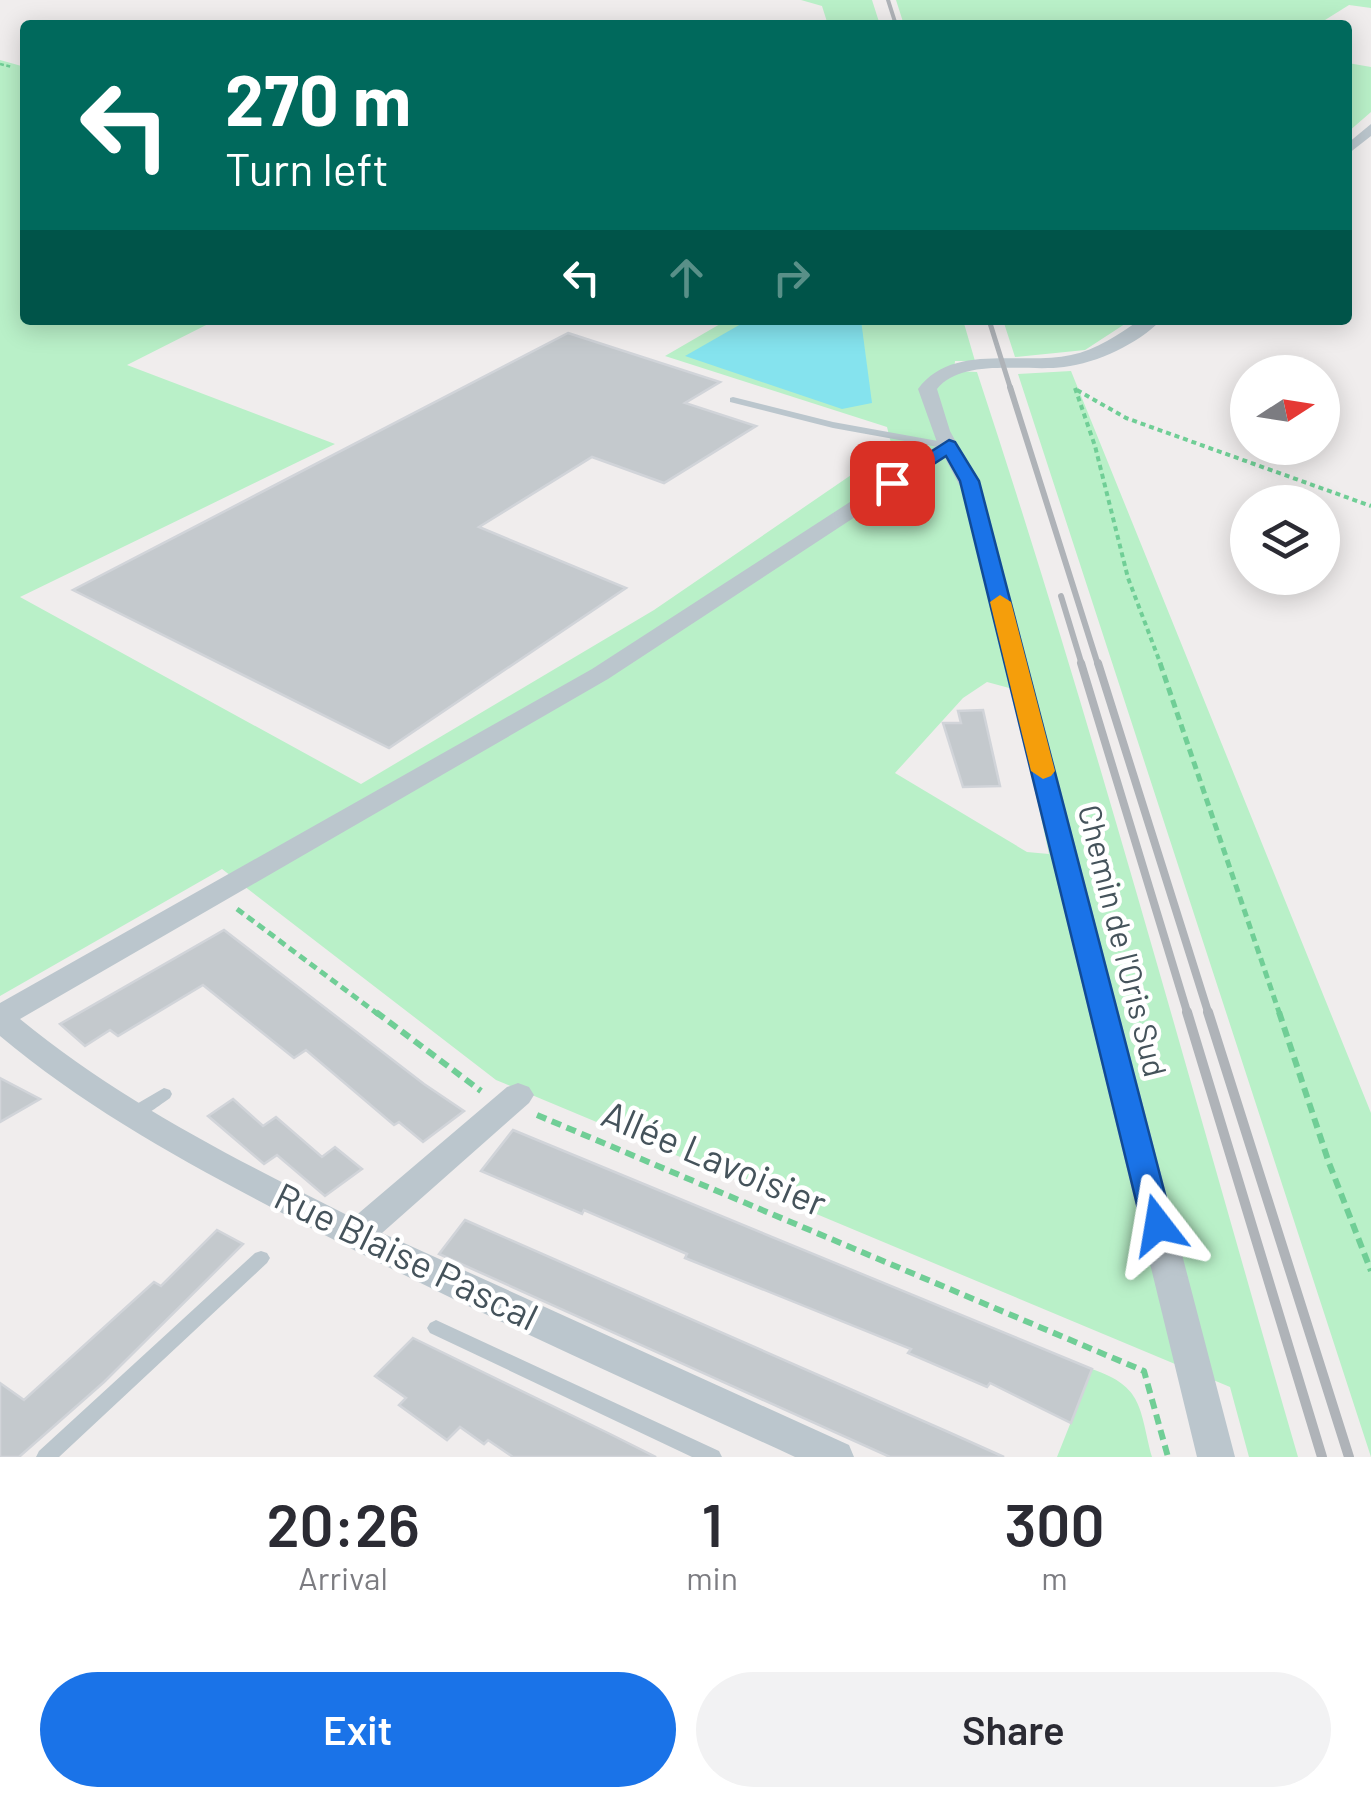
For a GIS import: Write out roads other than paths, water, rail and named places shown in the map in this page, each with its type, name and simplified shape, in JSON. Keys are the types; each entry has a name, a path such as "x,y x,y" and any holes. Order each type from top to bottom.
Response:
{"street":[{"path":"1352,146 1371,128"},
{"name":"Chemin de l'Oris Sud","path":"1144,325 1103,350 1055,364 963,367 932,380 927,390 972,490 1216,1457"},
{"path":"0,1018 600,674 949,446"},
{"name":"Rue Blaise Pascal","path":"0,1018 46,1058 182,1146 355,1236 835,1457"},
{"path":"355,1236 513,1099"}],"lane":[{"path":"732,400 833,426 949,446"},
{"path":"132,1115 164,1094"},
{"path":"46,1457 262,1258"},
{"path":"436,1328 712,1457"}],"water":[{"path":"739,325 862,325 872,403 842,409 685,356"}],"railway":[{"path":"888,0 894,20"},
{"path":"991,325 1011,390"},
{"path":"1010,387 1098,665"},
{"path":"1061,596 1082,665"},
{"path":"1081,663 1188,1015"},
{"path":"1098,663 1209,1015"},
{"path":"1187,1012 1322,1457"},
{"path":"1208,1012 1349,1457"}]}
